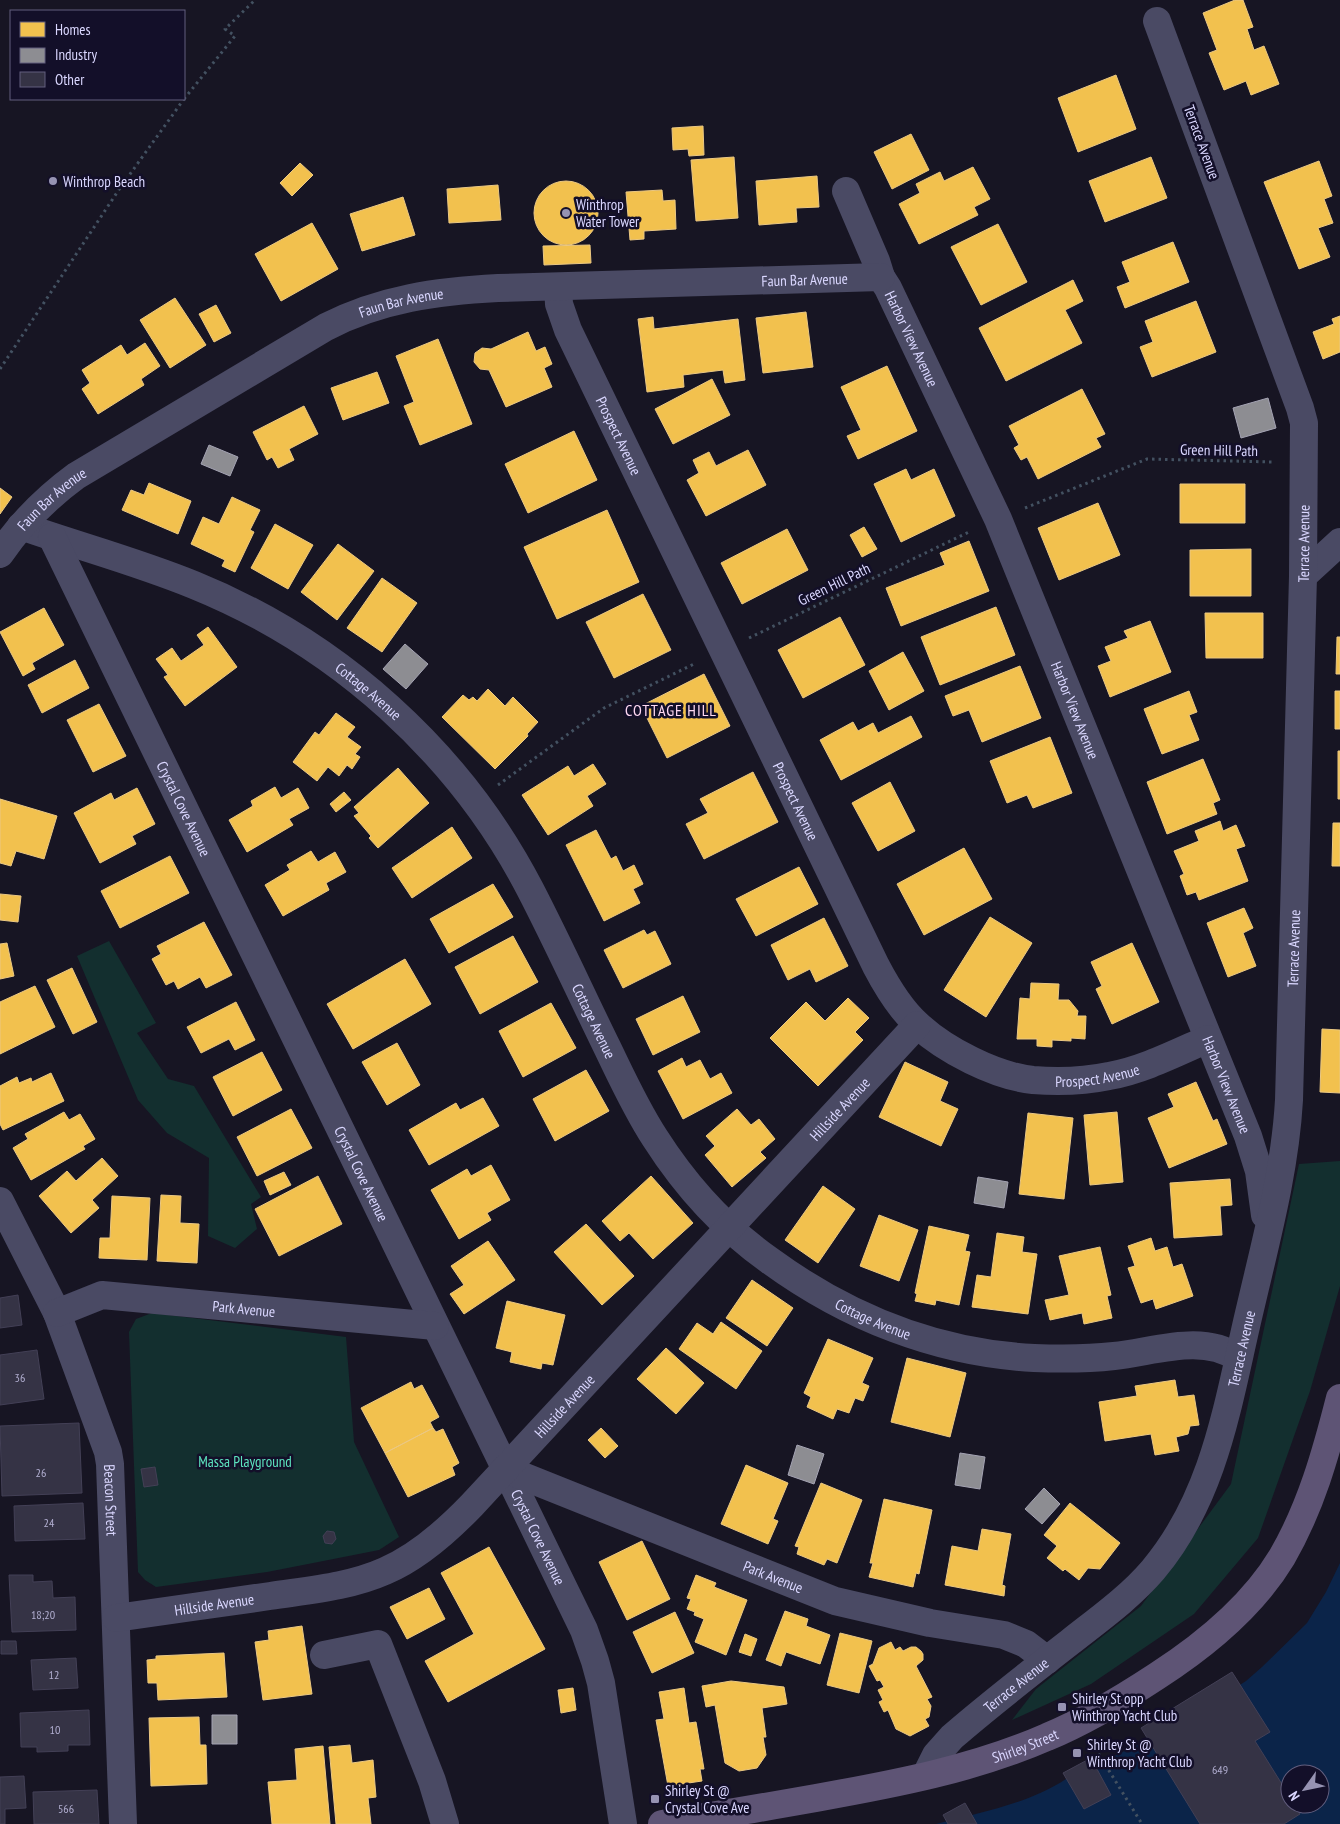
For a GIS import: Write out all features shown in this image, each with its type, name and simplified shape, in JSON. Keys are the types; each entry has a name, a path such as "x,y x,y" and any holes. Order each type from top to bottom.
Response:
{"main road":[{"name":"Shirley Street","path":"662,1824 872,1788 926,1776 1002,1754 1048,1737 1127,1696 1177,1663 1233,1618 1252,1598 1281,1558 1310,1500 1340,1398"}],"street":[{"name":"Terrace Avenue","path":"926,1776 936,1755 948,1742 1129,1595 1153,1570 1174,1542 1192,1512 1208,1476 1220,1435 1266,1242 1284,1150 1288,1108 1303,576 1305,432 1302,415 1157,21"},
{"name":"Harbor View Avenue","path":"846,191 881,277 888,288 998,519 1208,1039 1254,1155 1263,1196 1266,1242"},
{"name":"Faun Bar Avenue","path":"0,554 20,526 52,494 90,467 341,319 381,304 438,292 498,288 881,277"},
{"name":"Prospect Avenue","path":"558,287 560,304 568,330 884,981 900,1006 917,1025 964,1056 1000,1072 1032,1080 1071,1080 1110,1076 1148,1064 1208,1039"},
{"name":"Cottage Avenue","path":"20,526 195,585 268,620 315,650 361,684 422,737 476,802 515,862 536,901 630,1095 657,1142 692,1187 729,1227 801,1283 841,1305 921,1339 986,1354 1035,1358 1107,1357 1183,1346 1207,1346 1229,1352 1238,1358"},
{"name":"Crystal Cove Avenue","path":"52,537 584,1630 601,1683 623,1824"},
{"path":"1303,576 1340,542"},
{"name":"Hillside Avenue","path":"116,1618 330,1587 376,1575 401,1563 439,1537 472,1506 917,1025"},
{"name":"Beacon Street","path":"0,1201 57,1313 108,1452 123,1824"},
{"name":"Park Avenue","path":"57,1313 102,1295 435,1326"},
{"name":"Park Avenue","path":"505,1469 835,1601 930,1624 1004,1635 1026,1644 1047,1660"},
{"path":"324,1655 378,1644 432,1781 445,1824"}],"path":[{"path":"185,98 235,36 225,29 255,0"},
{"path":"0,369 120,188 183,100"},
{"name":"Green Hill Path","path":"1030,506 1147,459 1267,462"},
{"name":"Green Hill Path","path":"723,651 975,530"},
{"path":"499,785 604,708 695,664"},
{"path":"1079,1722 1142,1824"}],"green space":[{"path":"109,941 156,1023 137,1033 168,1079 194,1086 261,1197 251,1204 257,1229 235,1248 208,1236 209,1158 167,1133 138,1100 77,956"},
{"path":"1340,1161 1340,1286 1310,1391 1258,1538 1194,1614 1091,1684 1012,1720 1036,1689 1141,1606 1231,1484 1299,1164"},
{"name":"Massa Playground","path":"152,1313 346,1337 354,1442 399,1537 379,1550 267,1572 156,1587 145,1580 138,1572 129,1332 136,1319"}],"water":[{"path":"1340,1563 1340,1824 936,1824 986,1812 1036,1795 1158,1735 1246,1681 1307,1623 1326,1592"}],"building: Homes":[{"path":"1235,0 1243,0 1253,27 1247,29 1254,50 1264,46 1279,84 1251,95 1246,81 1224,90 1209,53 1217,50 1203,13"},
{"path":"1116,75 1136,129 1078,152 1058,98"},
{"path":"703,126 704,155 689,156 688,149 673,150 672,128"},
{"path":"911,134 929,170 892,189 874,152"},
{"path":"734,157 738,218 696,221 691,160"},
{"path":"1151,157 1167,198 1105,222 1089,181"},
{"path":"1319,161 1332,196 1324,199 1333,223 1318,228 1330,257 1299,269 1264,182"},
{"path":"300,163 313,175 292,196 280,183"},
{"path":"973,167 990,199 974,207 978,215 919,244 899,204 920,193 916,184 940,172 944,181"},
{"path":"817,176 819,207 796,208 797,222 759,225 756,181"},
{"name":"Winthrop Water Tower","path":"566,181 584,187 592,195 598,213 592,231 584,239 566,245 548,239 540,231 534,213 540,195 548,187"},
{"path":"498,185 501,220 449,223 447,189"},
{"path":"662,190 663,201 675,200 676,229 644,231 644,239 630,240 626,192"},
{"path":"403,197 415,235 362,251 350,214"},
{"path":"312,223 338,269 281,301 255,254"},
{"path":"998,224 1027,282 981,305 951,247"},
{"path":"1173,242 1189,282 1125,308 1117,287 1130,282 1122,262"},
{"path":"590,245 591,263 544,265 543,246"},
{"path":"1073,280 1083,301 1065,310 1082,343 1006,381 979,328"},
{"path":"175,298 206,345 170,368 140,320"},
{"path":"1196,301 1216,352 1152,377 1140,347 1153,342 1145,321"},
{"path":"216,305 231,333 214,342 199,314"},
{"path":"806,312 813,367 763,373 756,318"},
{"path":"1340,316 1340,352 1323,359 1313,332 1334,324 1332,319"},
{"path":"653,317 654,329 738,319 745,380 725,383 723,370 683,375 684,387 647,392 638,319"},
{"path":"528,332 536,351 545,347 552,364 544,368 552,387 506,407 489,370 480,369 474,362 475,353 482,348 491,349"},
{"path":"438,339 472,424 420,445 404,406 414,402 396,356"},
{"path":"145,343 160,366 141,379 144,385 98,414 82,389 90,383 82,370 121,345 127,355"},
{"path":"887,366 917,431 858,459 847,436 861,430 841,387"},
{"path":"377,372 389,403 343,420 331,388"},
{"path":"712,379 730,415 673,444 655,409"},
{"path":"1082,389 1105,434 1096,438 1101,447 1038,479 1027,457 1021,460 1014,448 1019,445 1009,426"},
{"path":"304,406 318,434 289,449 294,460 278,468 272,457 267,460 253,432"},
{"path":"574,431 597,480 528,513 505,464"},
{"path":"748,450 766,485 706,516 687,480 699,473 693,460 709,452 716,466"},
{"path":"906,469 911,480 934,469 955,516 901,542 874,484"},
{"path":"149,483 191,501 178,534 122,510 131,490 144,495"},
{"path":"1180,484 1245,484 1245,523 1180,523"},
{"path":"0,488 12,497 0,514"},
{"path":"232,497 260,510 250,530 254,532 235,572 222,566 225,560 191,544 203,517 219,524"},
{"path":"1098,503 1120,555 1059,580 1038,528"},
{"path":"607,510 639,582 557,619 524,547"},
{"path":"275,524 313,545 288,589 251,568"},
{"path":"864,527 877,549 862,557 850,535"},
{"path":"787,529 808,570 742,604 721,563"},
{"path":"969,541 989,591 901,626 886,588 945,565 940,553"},
{"path":"338,544 374,571 337,620 301,592"},
{"path":"1251,549 1251,596 1190,596 1190,550"},
{"path":"382,578 417,603 382,652 347,628"},
{"path":"643,594 671,650 614,678 586,622"},
{"path":"996,607 1015,655 940,685 921,637"},
{"path":"44,608 64,645 32,663 35,669 23,676 0,632"},
{"path":"1205,613 1263,613 1263,658 1206,658"},
{"path":"840,617 865,665 803,698 778,650"},
{"path":"1150,621 1171,672 1110,697 1098,666 1111,661 1105,647 1128,638 1124,631"},
{"path":"208,627 237,667 185,706 164,677 168,675 156,659 172,648 181,661 204,645 197,635"},
{"path":"1337,637 1340,637 1340,674 1336,674"},
{"path":"903,652 924,691 889,710 869,671"},
{"path":"75,660 89,688 42,713 28,685"},
{"path":"1020,666 1041,718 982,742 969,710 953,716 945,696"},
{"path":"704,674 730,726 667,758 641,706"},
{"path":"488,689 505,706 513,697 538,722 527,734 528,736 495,769 442,717 463,695 469,700 473,697 477,701"},
{"path":"1189,691 1197,712 1189,715 1199,740 1162,754 1144,709"},
{"path":"1335,691 1340,691 1340,729 1335,729"},
{"path":"99,704 126,756 93,772 67,720"},
{"path":"336,713 355,727 347,737 361,747 355,754 360,757 352,769 347,765 339,776 328,767 317,781 293,762 315,732 319,735"},
{"path":"911,716 922,737 841,780 820,740 853,722 858,731 873,723 878,733"},
{"path":"1050,737 1072,793 1033,808 1027,795 1007,803 990,761"},
{"path":"1338,751 1340,751 1340,799 1338,799"},
{"path":"1203,759 1220,800 1213,803 1217,814 1167,834 1147,782"},
{"path":"593,764 606,784 587,796 593,806 548,835 522,795 568,766 574,776"},
{"path":"398,768 429,803 378,848 369,838 371,836 354,816 359,813 354,807"},
{"path":"753,772 778,822 704,859 686,824 708,813 700,799"},
{"path":"890,782 915,831 878,851 852,803"},
{"path":"275,787 281,798 298,788 309,808 289,819 293,825 247,852 229,820 253,806 251,801"},
{"path":"137,788 155,824 132,836 136,844 100,863 74,813 111,793 114,800"},
{"path":"344,792 351,800 336,812 330,804"},
{"path":"0,799 57,816 44,859 16,851 11,866 0,863"},
{"path":"1220,821 1223,831 1236,825 1245,846 1236,849 1248,881 1199,900 1196,892 1187,895 1180,876 1184,874 1174,851 1199,841 1195,831"},
{"path":"1333,823 1340,823 1340,866 1332,866"},
{"path":"452,827 472,858 412,898 392,868"},
{"path":"596,830 611,859 616,856 623,871 634,865 643,884 633,889 640,903 604,921 566,845"},
{"path":"964,848 992,899 924,935 897,884"},
{"path":"311,851 318,862 335,852 346,872 326,883 329,890 283,916 265,885 290,870 287,865"},
{"path":"170,856 189,893 120,928 101,891"},
{"path":"799,867 818,904 756,936 736,899"},
{"path":"493,884 513,917 449,953 430,919"},
{"path":"0,894 21,896 18,922 0,920"},
{"path":"1244,908 1253,928 1243,933 1256,966 1228,977 1207,923"},
{"path":"990,917 1032,943 986,1017 944,990"},
{"path":"824,918 848,966 816,982 810,969 788,980 771,945"},
{"path":"204,922 232,975 206,988 200,977 178,989 174,981 166,985 152,959 161,954 157,946"},
{"path":"644,930 647,935 655,931 671,964 623,988 604,950"},
{"path":"513,936 538,982 480,1014 455,967"},
{"path":"7,943 14,976 0,979 0,944"},
{"path":"1132,943 1159,1002 1112,1024 1096,989 1102,986 1091,962"},
{"path":"405,959 431,1004 353,1049 327,1004"},
{"path":"72,968 97,1022 73,1034 47,980"},
{"path":"1031,983 1059,984 1058,1000 1069,1000 1078,1011 1077,1016 1086,1016 1085,1039 1071,1038 1071,1041 1052,1040 1052,1047 1037,1046 1037,1039 1017,1039 1020,998 1030,999"},
{"path":"35,986 55,1027 0,1054 0,1002"},
{"path":"683,996 700,1032 653,1055 636,1019"},
{"path":"848,998 869,1018 855,1032 863,1040 818,1086 770,1038 806,1002 825,1021"},
{"path":"236,1002 255,1040 235,1050 229,1039 201,1053 187,1027"},
{"path":"551,1003 576,1048 523,1077 499,1031"},
{"path":"1322,1029 1340,1030 1340,1093 1320,1092"},
{"path":"397,1043 420,1085 387,1105 362,1062"},
{"path":"262,1052 282,1090 233,1116 213,1077"},
{"path":"682,1058 686,1067 700,1060 710,1079 721,1073 732,1093 683,1119 658,1071"},
{"path":"905,1062 948,1082 940,1101 958,1109 941,1146 879,1117"},
{"path":"586,1070 609,1111 555,1141 533,1099"},
{"path":"51,1073 64,1101 3,1130 0,1124 0,1086 17,1077 19,1083 31,1078 32,1082"},
{"path":"1196,1082 1213,1121 1217,1119 1227,1144 1169,1168 1148,1118 1174,1107 1168,1094"},
{"path":"483,1098 499,1126 429,1165 409,1130 456,1103 460,1110"},
{"path":"291,1109 312,1148 257,1176 237,1137"},
{"path":"737,1109 751,1125 759,1119 775,1139 760,1152 766,1158 732,1187 705,1155 715,1146 706,1136"},
{"path":"64,1112 69,1120 80,1114 95,1139 83,1146 85,1149 31,1180 13,1148 28,1139 25,1134"},
{"path":"1117,1112 1123,1182 1090,1185 1084,1115"},
{"path":"1028,1113 1073,1118 1064,1199 1019,1194"},
{"path":"102,1158 118,1176 92,1200 99,1208 71,1233 39,1196 67,1171 76,1181"},
{"path":"491,1165 510,1200 487,1213 491,1220 459,1239 431,1190 467,1169 471,1176"},
{"path":"284,1172 291,1185 270,1195 264,1181"},
{"path":"318,1176 342,1224 279,1256 255,1209"},
{"path":"651,1176 693,1223 653,1259 629,1233 620,1241 602,1221"},
{"path":"1230,1179 1232,1205 1220,1206 1222,1235 1174,1238 1170,1183"},
{"path":"823,1186 855,1209 818,1263 785,1240"},
{"path":"161,1195 181,1196 180,1223 199,1224 197,1263 157,1261"},
{"path":"112,1196 150,1198 147,1260 99,1258 100,1238 110,1238"},
{"path":"879,1215 918,1230 899,1281 860,1266"},
{"path":"586,1224 634,1276 602,1305 554,1252"},
{"path":"929,1226 969,1235 965,1251 970,1252 959,1305 936,1300 935,1305 915,1301"},
{"path":"997,1233 1024,1237 1022,1252 1037,1254 1028,1314 972,1307 977,1275 991,1277"},
{"path":"1151,1238 1155,1251 1167,1247 1173,1267 1182,1264 1193,1296 1156,1309 1153,1299 1141,1303 1128,1268 1135,1266 1128,1246"},
{"path":"488,1241 515,1280 464,1314 450,1294 464,1285 451,1266"},
{"path":"1100,1247 1111,1295 1107,1296 1112,1318 1084,1324 1082,1313 1050,1320 1045,1300 1069,1295 1059,1256"},
{"path":"752,1280 793,1308 767,1346 726,1318"},
{"path":"507,1301 565,1315 553,1365 542,1363 541,1369 510,1362 512,1352 496,1348"},
{"path":"721,1322 762,1351 736,1389 679,1349 697,1323 713,1334"},
{"path":"828,1339 873,1358 862,1383 869,1386 863,1401 855,1398 849,1413 837,1409 833,1419 807,1407 811,1397 804,1393"},
{"path":"666,1348 704,1383 676,1414 637,1379"},
{"path":"907,1358 966,1373 950,1437 891,1422"},
{"path":"1175,1380 1178,1397 1194,1395 1199,1425 1190,1426 1188,1434 1176,1437 1179,1451 1155,1455 1151,1434 1105,1441 1099,1402 1137,1396 1135,1386"},
{"path":"411,1382 414,1389 422,1385 439,1417 430,1422 433,1428 385,1453 361,1408"},
{"path":"433,1428 436,1432 443,1429 459,1463 452,1467 455,1475 408,1497 385,1453"},
{"path":"601,1428 618,1446 605,1458 588,1440"},
{"path":"746,1465 788,1483 773,1519 778,1521 768,1544 721,1524"},
{"path":"821,1483 862,1500 837,1563 827,1559 824,1565 797,1554 799,1547 795,1546"},
{"path":"884,1499 932,1510 919,1574 916,1573 913,1587 869,1577 873,1563 870,1563"},
{"path":"1070,1503 1120,1543 1100,1569 1088,1568 1079,1580 1065,1569 1063,1571 1047,1558 1057,1546 1044,1535"},
{"path":"982,1529 1011,1534 1002,1585 1005,1586 1004,1596 945,1585 952,1546 978,1551"},
{"path":"642,1541 670,1599 627,1620 599,1562"},
{"path":"489,1547 545,1649 448,1702 425,1661 474,1634 441,1573"},
{"path":"696,1575 716,1583 714,1587 747,1600 726,1655 695,1642 704,1619 694,1615 695,1612 687,1609 691,1599 687,1598"},
{"path":"429,1588 445,1619 407,1639 390,1607"},
{"path":"785,1611 808,1619 806,1626 830,1635 820,1664 786,1652 781,1666 766,1660"},
{"path":"675,1612 694,1653 652,1673 633,1632"},
{"path":"302,1626 312,1694 263,1700 255,1642 269,1640 268,1631"},
{"path":"840,1633 872,1641 859,1693 827,1685"},
{"path":"745,1634 757,1639 751,1656 739,1652"},
{"path":"891,1642 895,1650 900,1647 903,1651 916,1647 921,1651 923,1660 916,1666 932,1697 927,1699 931,1706 929,1717 925,1719 929,1726 910,1736 896,1729 888,1710 884,1712 879,1702 883,1700 878,1690 884,1687 880,1680 877,1681 869,1666 873,1664 879,1648"},
{"path":"224,1653 227,1697 158,1700 157,1683 148,1683 147,1660 156,1659 156,1656"},
{"path":"731,1681 784,1687 787,1704 762,1708 766,1737 763,1737 766,1755 757,1768 739,1771 725,1763 715,1705 706,1707 702,1686"},
{"path":"573,1688 576,1710 561,1713 558,1690"},
{"path":"684,1688 689,1723 696,1722 704,1769 700,1769 702,1781 668,1786 656,1720 664,1719 659,1692"},
{"path":"199,1717 200,1745 206,1745 207,1784 151,1786 149,1718"},
{"path":"350,1745 352,1763 373,1760 376,1797 368,1798 371,1824 336,1824 329,1747"},
{"path":"323,1746 330,1824 272,1824 268,1782 297,1780 295,1749"}],"building: Industry":[{"path":"1268,398 1276,428 1241,438 1233,408"},
{"path":"209,445 238,457 230,476 201,464"},
{"path":"405,644 428,664 406,689 383,669"},
{"path":"978,1177 1008,1182 1004,1208 974,1203"},
{"path":"797,1445 824,1454 814,1484 788,1475"},
{"path":"960,1453 985,1457 980,1489 955,1485"},
{"path":"1044,1488 1060,1504 1042,1524 1025,1509"},
{"path":"212,1715 237,1715 237,1744 212,1744"}],"building: Other":[{"path":"18,1295 22,1325 0,1328 0,1298"},
{"path":"37,1350 44,1399 0,1405 0,1355"},
{"path":"79,1423 82,1493 2,1496 0,1426"},
{"path":"155,1467 158,1485 144,1487 141,1469"},
{"path":"83,1503 85,1539 15,1541 14,1506"},
{"path":"327,1531 334,1532 336,1539 332,1544 325,1543 323,1536"},
{"path":"9,1575 33,1575 33,1582 52,1581 53,1598 75,1597 76,1630 12,1632"},
{"path":"1,1641 16,1641 17,1654 1,1654"},
{"path":"76,1658 78,1688 33,1690 31,1660"},
{"path":"1232,1672 1270,1732 1255,1741 1280,1781 1280,1814 1300,1814 1284,1824 1200,1824 1141,1728"},
{"path":"89,1710 90,1745 68,1745 68,1751 37,1752 37,1747 21,1747 20,1713"},
{"path":"1091,1758 1111,1795 1084,1809 1063,1773"},
{"path":"24,1776 26,1808 5,1809 5,1824 0,1824 0,1777"},
{"path":"97,1790 99,1824 34,1824 33,1792"},
{"path":"965,1803 977,1824 948,1824 943,1815"}],"place":[{"name":"Winthrop Beach","path":"53,181"},
{"name":"Winthrop Water Tower","path":"566,213"},
{"name":"Shirley St opp Winthrop Yacht Club","path":"1062,1707"},
{"name":"Shirley St @ Winthrop Yacht Club","path":"1077,1753"},
{"name":"Shirley St @ Crystal Cove Ave","path":"655,1799"}],"district":[{"name":"COTTAGE HILL","path":"671,710"}]}
